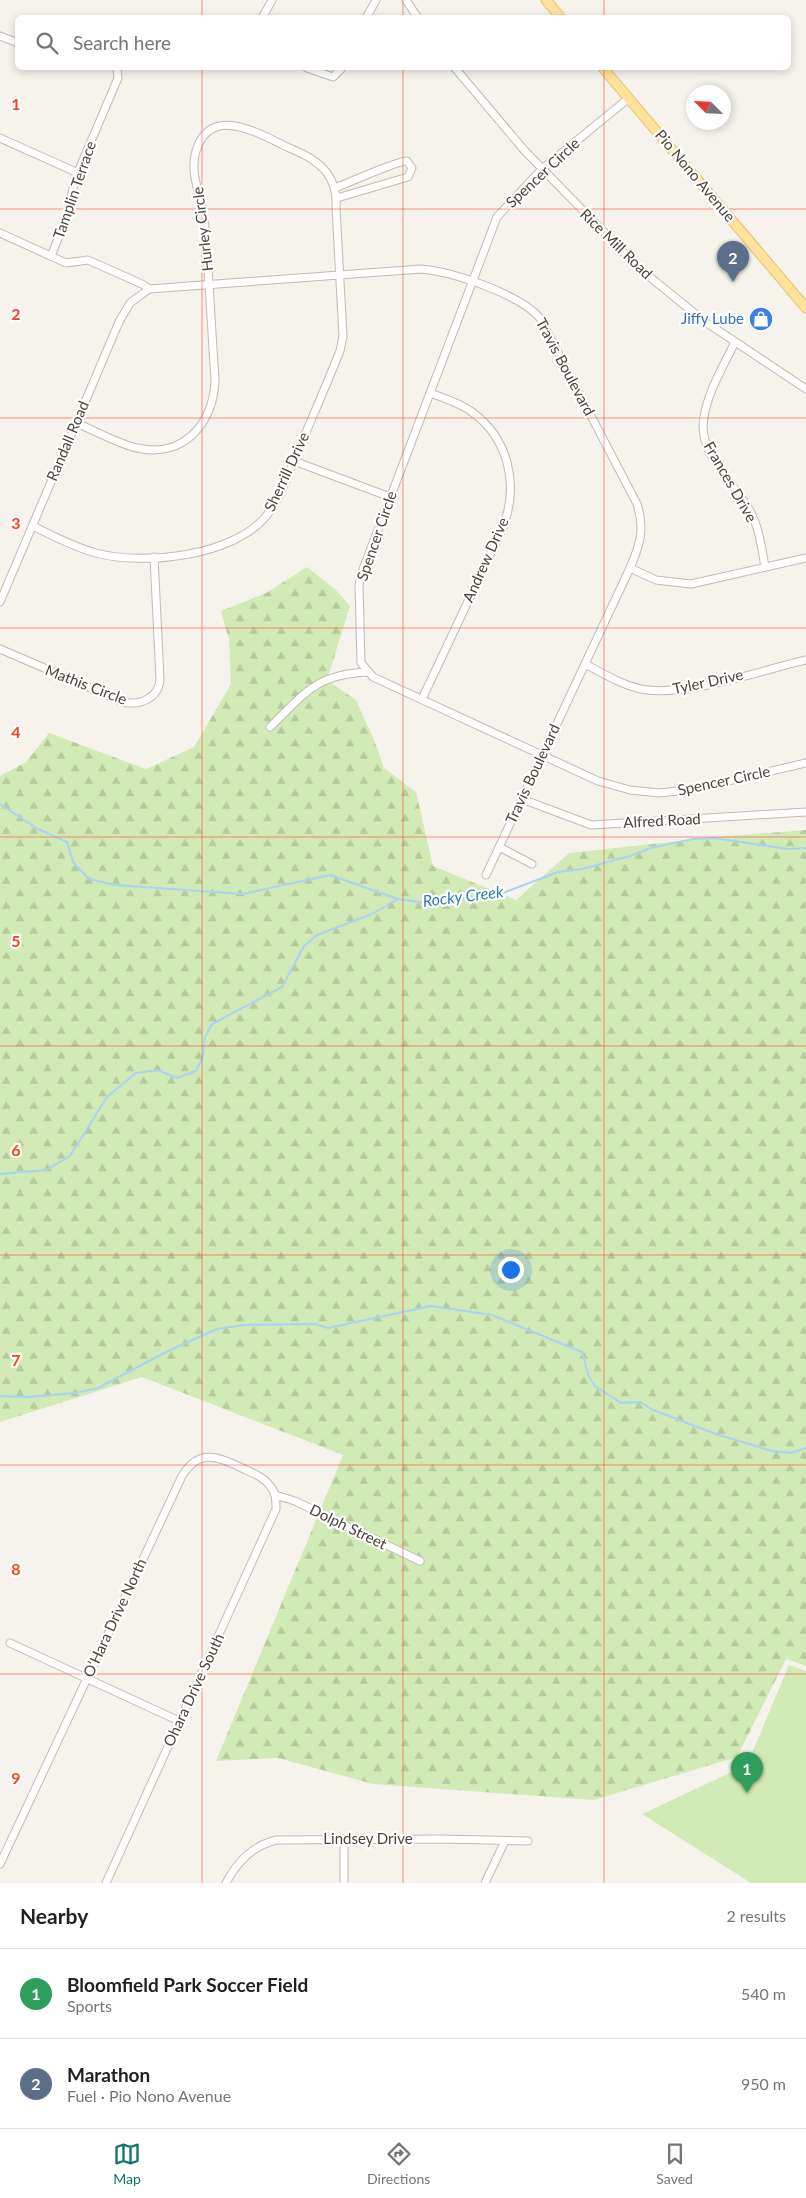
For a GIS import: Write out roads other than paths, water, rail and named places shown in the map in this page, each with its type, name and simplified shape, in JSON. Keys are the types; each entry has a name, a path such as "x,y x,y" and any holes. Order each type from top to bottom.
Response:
{"main road":[{"path":"546,0 558,15"},
{"name":"Pio Nono Avenue","path":"605,70 806,308"}],"street":[{"path":"264,15 272,0"},
{"path":"368,15 376,0"},
{"path":"406,0 416,15"},
{"path":"0,36 15,42"},
{"name":"Tamplin Terrace","path":"51,256 67,217 78,173 118,78 116,70"},
{"path":"313,70 332,77 340,70"},
{"name":"Rice Mill Road","path":"457,70 542,169 640,269 704,321 806,389"},
{"name":"Spencer Circle","path":"629,98 542,169 497,217 390,497 359,585 360,658 368,672 542,756 613,786 659,792 689,790 806,763"},
{"name":"Hurley Circle","path":"76,423 129,446 144,449 169,447 193,435 210,412 215,394 209,284 203,216 194,165 197,147 208,133 223,125 244,126 319,163 335,188 337,198 336,208 341,274"},
{"path":"0,138 78,173"},
{"path":"335,188 390,167 400,161 410,162 412,168 408,177 388,181 337,198"},
{"path":"0,233 66,263 88,260 149,289"},
{"name":"Travis Boulevard","path":"149,289 421,269 450,274 525,304 544,324 637,504 641,520 642,538 630,568 486,875"},
{"name":"Sherrill Drive","path":"32,526 95,552 124,556 154,557 219,548 250,532 271,510 294,461 342,343 344,319 341,274"},
{"name":"Randall Road","path":"0,602 125,310 136,298 149,289"},
{"name":"Frances Drive","path":"735,342 708,401 704,417 704,436 708,449 750,511 765,567"},
{"name":"Andrew Drive","path":"422,699 503,526 509,508 511,488 510,474 504,453 492,430 472,411 430,393"},
{"path":"294,461 390,497"},
{"name":"Mathis Circle","path":"0,649 123,702 132,704 148,699 157,690 160,679 154,557"},
{"path":"630,568 656,580 692,584 806,558"},
{"name":"Tyler Drive","path":"585,664 634,687 658,691 683,689 806,660"},
{"path":"270,727 318,682 336,675 368,672"},
{"name":"Alfred Road","path":"522,799 591,825 806,812"},
{"path":"499,848 532,864"},
{"name":"O’Hara Drive North","path":"0,1864 182,1476 191,1464 208,1456 221,1458 265,1480 273,1489 275,1496"},
{"name":"Dolph Street","path":"275,1496 295,1501 420,1561"},
{"name":"Ohara Drive South","path":"106,1883 276,1509 275,1496"},
{"path":"10,1643 180,1721"},
{"path":"344,1839 344,1883"},
{"name":"Lindsey Drive","path":"226,1883 244,1857 257,1847 272,1841 344,1839 528,1841"},
{"path":"485,1883 505,1841"}],"waterway":[{"path":"0,804 38,829 67,842 73,862 89,879 115,885 243,894 330,875 398,899 425,903 500,894 558,872 582,869 630,856 651,848 693,839 714,838 788,849 806,848"},
{"name":"Rocky Creek","path":"0,1174 46,1170 70,1156 107,1097 136,1073 158,1070 177,1078 196,1071 203,1057 205,1037 212,1024 282,987 304,946 317,935 372,914 398,899"},
{"path":"0,1396 27,1397 75,1393 98,1388 168,1351 217,1329 244,1325 315,1324 328,1328 431,1306 492,1315 582,1352 589,1377 595,1386 621,1403 640,1402 653,1410 716,1434 772,1451 791,1453 806,1448"}],"place":[{"name":"Marathon","path":"733,282"},
{"name":"Jiffy Lube","path":"761,319"},
{"name":"Bloomfield Park Soccer Field","path":"747,1793"}]}
